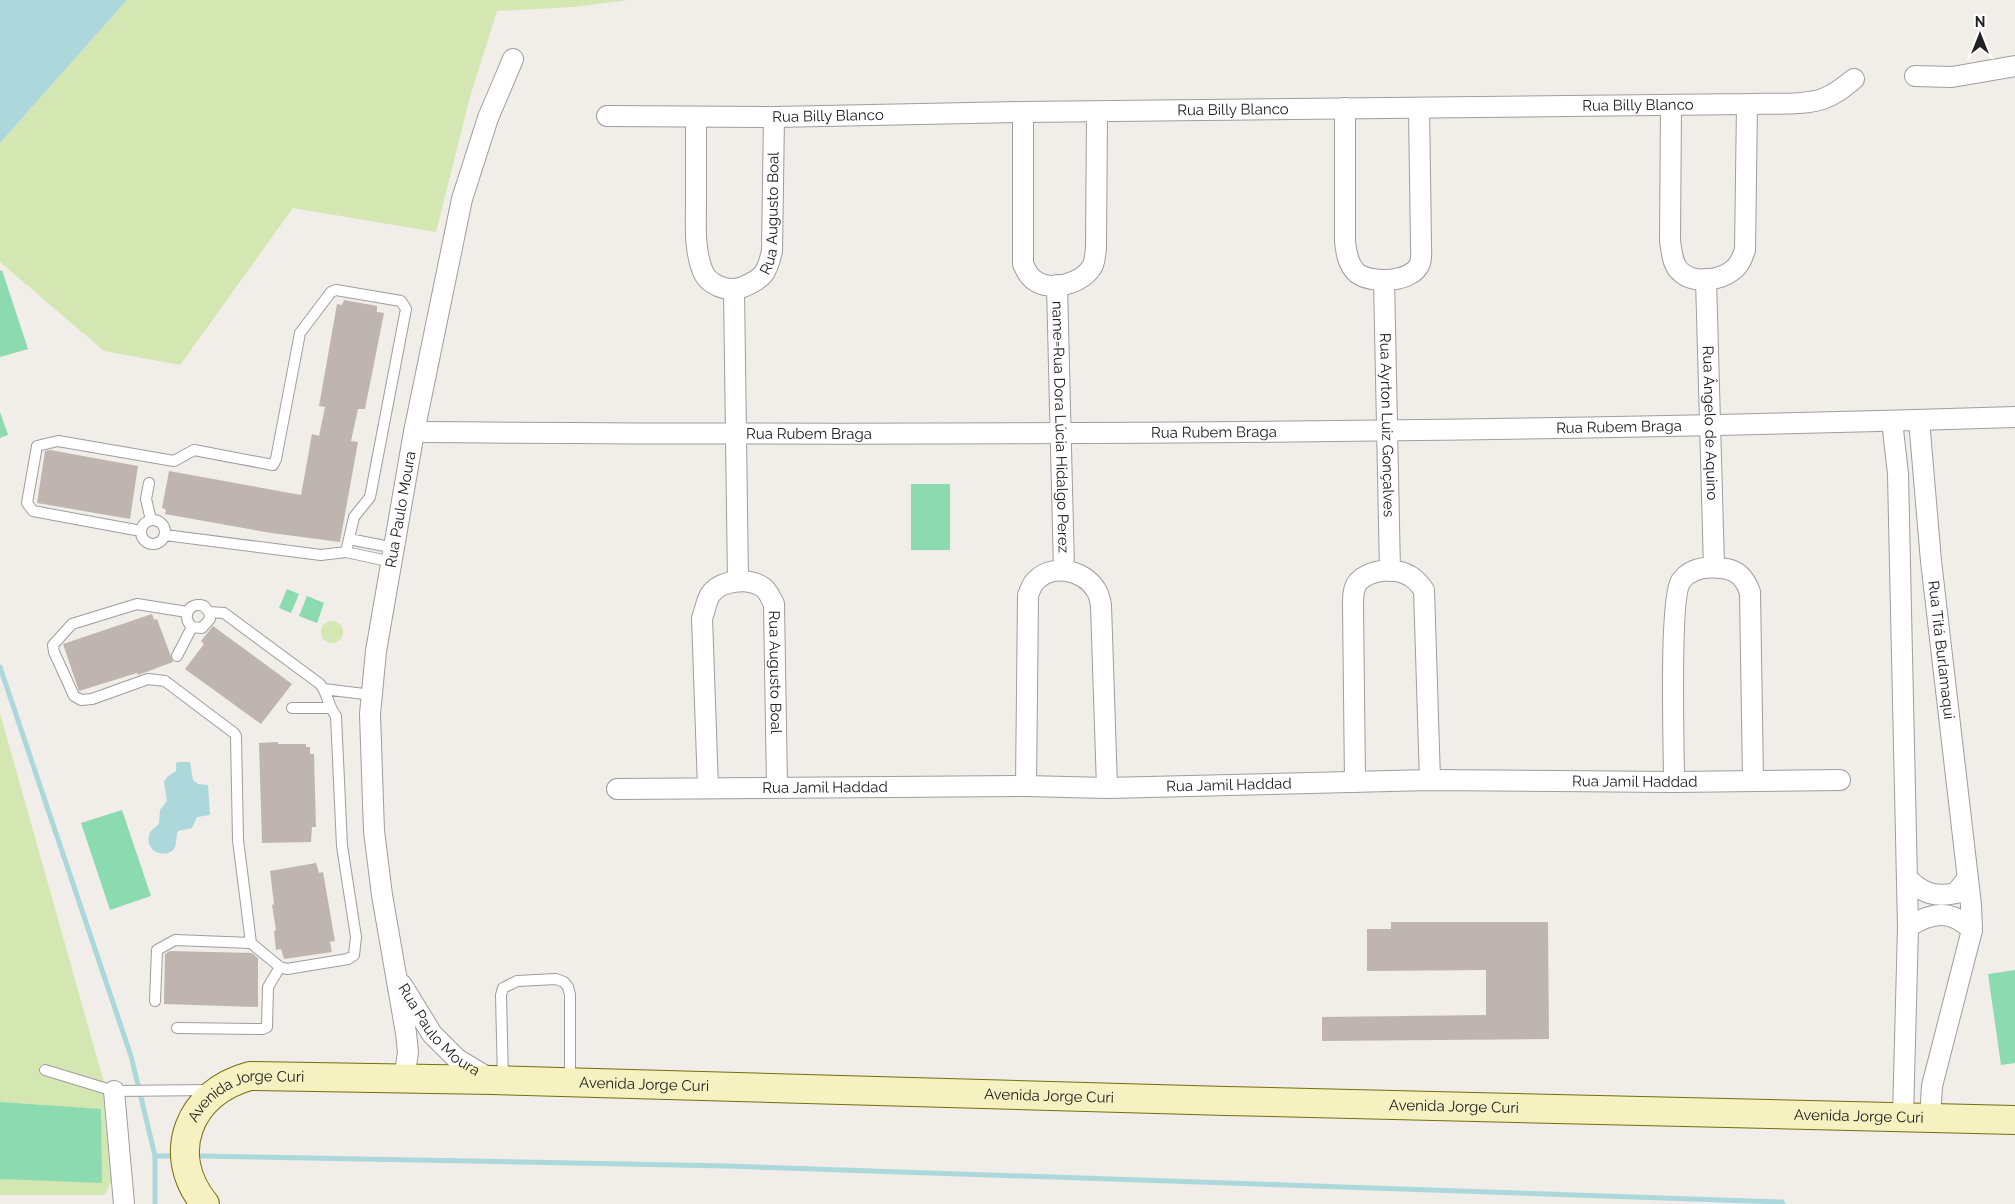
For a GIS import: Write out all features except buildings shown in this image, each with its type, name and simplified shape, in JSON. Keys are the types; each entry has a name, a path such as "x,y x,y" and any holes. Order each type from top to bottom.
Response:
{"street":[{"name":"Rua Paulo Moura","path":"404,1080 408,1052 407,1042 382,895 374,831 370,714 376,651 414,432 462,200 488,118 514,59"},
{"path":"1914,76 1952,77 2015,66"},
{"name":"Rua Billy Blanco","path":"607,116 774,117 1023,112 1747,104 1809,102 1823,99 1837,92 1854,79"},
{"path":"1671,105 1670,241 1672,256 1676,266 1682,273 1706,279 1722,276 1734,270 1742,260 1745,250 1747,104"},
{"path":"1345,108 1346,254 1357,273 1384,280 1400,278 1412,273 1420,264 1419,108"},
{"name":"name=Rua Dora Lúcia Hidalgo Perez","path":"1023,112 1023,264 1027,273 1034,280 1048,286 1057,286 1074,281 1086,274 1093,264 1096,249 1097,112"},
{"path":"696,117 696,229 702,271 710,281 726,289 734,290 738,581 722,584 710,595 702,618 708,788"},
{"name":"Rua Augusto Boal","path":"734,290 758,280 768,270 772,251 774,117"},
{"name":"Rua Ângelo de Aquino","path":"1706,279 1714,567"},
{"name":"Rua Ayrton Luiz Gonçalves","path":"1384,280 1390,570"},
{"name":"name=Rua Dora Lúcia Hidalgo Perez","path":"1057,286 1064,570"},
{"name":"Rua Rubem Braga","path":"414,432 736,434 1061,433 1892,421 2015,417"},
{"name":"Rua Titá Burlamaqui","path":"1919,420 1931,561 1971,905 1972,930"},
{"path":"1892,421 1898,483 1908,927 1903,1117"},
{"path":"1674,782 1674,624 1678,588 1682,579 1696,569 1714,567 1730,569 1742,577 1747,583 1750,592 1753,780"},
{"name":"name=Rua Dora Lúcia Hidalgo Perez","path":"1026,786 1028,594 1034,583 1046,573 1064,570 1078,573 1088,580 1097,591 1101,605 1107,788"},
{"path":"1355,782 1354,590 1358,583 1367,575 1390,570 1402,572 1410,576 1424,590 1430,780"},
{"name":"Rua Augusto Boal","path":"738,581 750,582 764,588 774,604 777,787"},
{"name":"Rua Jamil Haddad","path":"617,789 1026,786 1107,788 1430,780 1674,782 1840,780"},
{"path":"1907,878 1916,888 1937,896 1956,893 1967,879"},
{"path":"1908,927 1922,919 1935,915 1958,918 1972,930 1932,1086 1930,1118"},
{"name":"Rua Paulo Moura","path":"394,970 432,1034 457,1059 497,1081"},
{"name":"Avenida Jorge Curi","path":"205,1204 189,1179 185,1150 187,1133 200,1107 217,1090 250,1076 2015,1120"},
{"path":"121,1092 124,1204"}],"lane":[{"path":"141,531 30,509 27,503 37,446 58,441 174,461 194,450 273,466 276,459 300,334 331,292 336,290 401,300 406,309 370,497 354,517 346,552"},
{"path":"149,483 146,499 151,520"},
{"path":"151,520 160,522 165,529 165,535 158,543 150,544 143,540 141,531 145,523 151,520"},
{"path":"165,535 321,555 346,552 394,555"},
{"path":"349,539 394,555"},
{"path":"187,612 137,604 72,624 53,645 54,652 74,696 81,700 92,699 148,679 165,680 236,736 238,840 251,943"},
{"path":"155,1002 156,950 175,940 251,943 280,967 287,969 348,959 354,955 356,937 342,846 336,716 330,708 324,689 320,684 224,613 209,612 200,605 192,606 187,612 187,620 192,627 206,626 210,620 209,612"},
{"path":"177,656 192,627"},
{"path":"324,689 372,695"},
{"path":"292,708 330,708"},
{"path":"177,1028 263,1029 268,1027 268,987 280,967"},
{"path":"497,1081 501,995 503,988 517,981 556,980 564,982 568,987 570,995 570,1083"},
{"path":"45,1070 121,1092 217,1090"}],"green space":[{"path":"127,0 628,0 573,7 497,11 470,97 436,232 293,208 180,365 104,351 0,262 0,143"},
{"path":"2,270 28,349 0,357 0,271"},
{"path":"0,412 8,435 0,438"},
{"path":"911,484 950,484 950,550 911,550"},
{"path":"287,589 299,594 291,613 279,608"},
{"path":"307,596 324,603 317,623 299,616"},
{"path":"328,621 336,621 343,628 343,636 336,643 328,643 321,636 321,628"},
{"path":"0,713 110,1104 113,1178 105,1195 0,1195"},
{"path":"122,810 151,896 110,910 81,823"},
{"path":"2015,970 2015,1063 2001,1065 1988,974"},
{"path":"0,1102 101,1109 102,1183 0,1179"}],"water":[{"path":"0,0 127,0 0,143"},
{"path":"190,762 193,780 198,784 208,785 210,815 197,817 192,828 178,831 173,850 164,854 152,849 148,841 150,834 159,824 160,810 167,801 164,782 167,777 176,771 176,763"}],"waterway":[{"path":"0,667 131,1056 155,1156 155,1204"},
{"path":"155,1156 169,1156"},
{"path":"201,1156 728,1166 1782,1202 1783,1204"}]}
